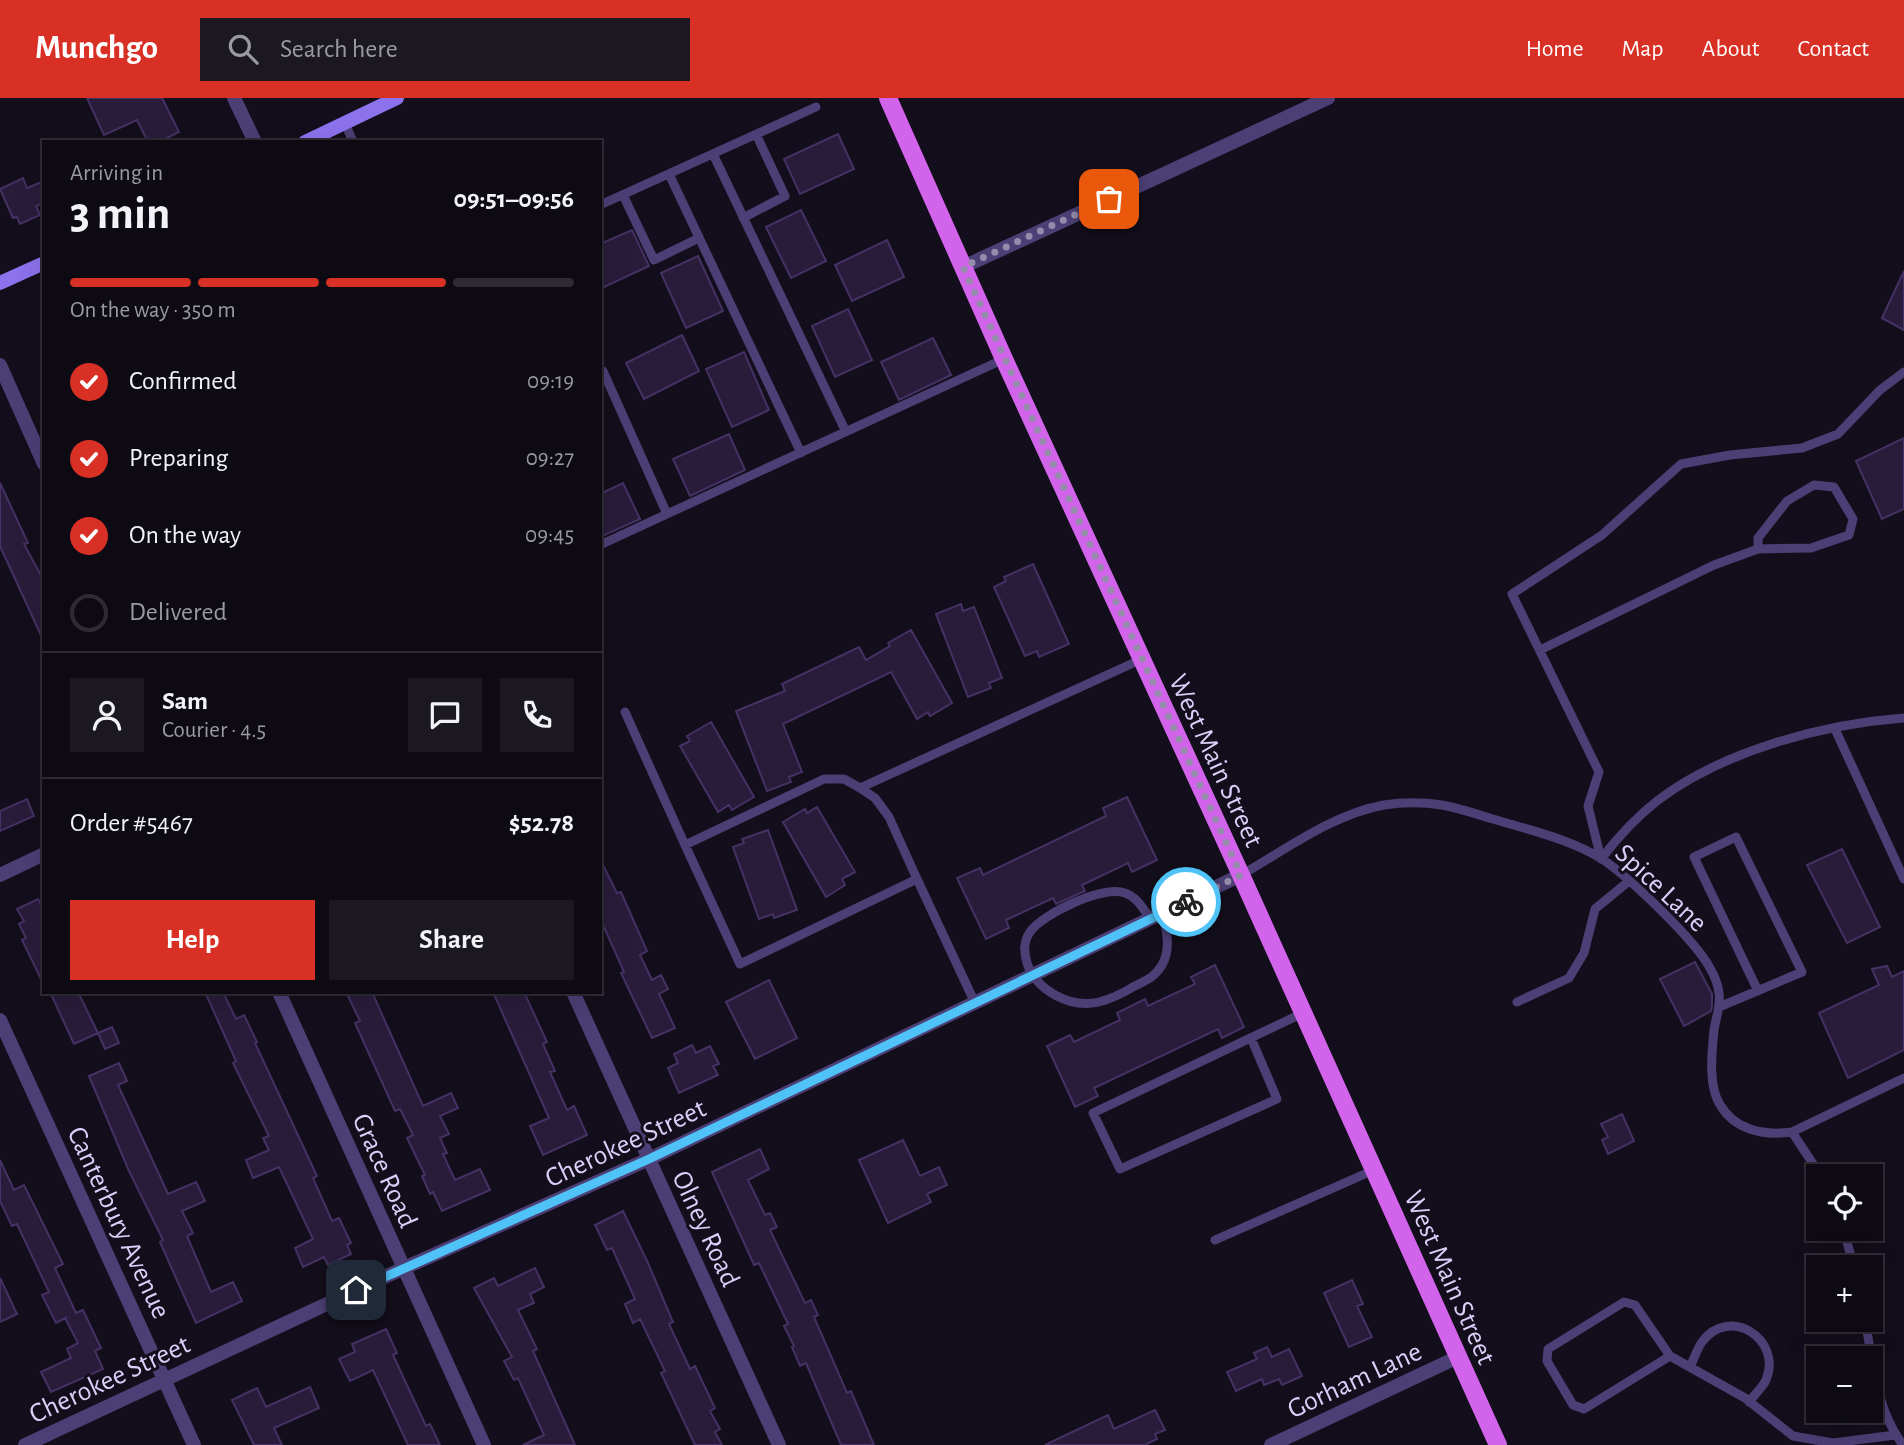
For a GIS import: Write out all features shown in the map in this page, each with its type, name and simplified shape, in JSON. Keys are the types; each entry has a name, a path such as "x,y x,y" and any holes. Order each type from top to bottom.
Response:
{"main road":[{"name":"West Main Street","path":"888,98 1498,1445"}],"street":[{"path":"234,98 254,140"},
{"path":"309,140 397,98"},
{"path":"963,267 1328,98"},
{"path":"0,283 42,264"},
{"path":"0,365 42,460"},
{"path":"0,875 42,855"},
{"name":"Cherokee Street","path":"25,1445 404,1268 649,1159 1241,875"},
{"name":"Grace Road","path":"280,994 484,1445"},
{"name":"Olney Road","path":"574,994 779,1445"},
{"name":"Canterbury Avenue","path":"0,1020 194,1445"},
{"name":"Gorham Lane","path":"1271,1445 1458,1357"}],"lane":[{"path":"602,204 816,107"},
{"path":"345,123 352,140"},
{"path":"743,218 785,197 756,134"},
{"path":"713,154 846,432"},
{"path":"669,174 801,453"},
{"path":"623,195 654,260 699,239"},
{"path":"602,544 1004,359"},
{"path":"604,371 667,514"},
{"path":"1601,859 1588,806 1599,772 1512,594 1602,535 1681,464 1730,455 1802,448 1838,434 1881,390 1904,372"},
{"path":"1540,650 1714,565 1758,549 1811,548 1849,535 1853,519 1834,487 1814,485 1787,501 1758,538 1758,549"},
{"path":"860,788 1142,659"},
{"path":"625,712 740,964 917,879"},
{"path":"1601,859 1624,830 1640,816 1697,776 1758,749 1835,729 1904,718"},
{"path":"1835,729 1900,860 1904,879"},
{"path":"685,845 824,779 844,779 875,798 889,817 975,1003"},
{"name":"Spice Lane","path":"1241,875 1333,822 1381,806 1411,802 1443,805 1520,826 1549,835 1601,859 1629,881 1699,952 1715,980 1719,992 1719,1007 1714,1029 1713,1075 1714,1093 1720,1105 1742,1126 1758,1133 1774,1135 1792,1132"},
{"path":"1719,1007 1758,991 1802,972 1735,837 1694,857 1758,991"},
{"path":"1517,1002 1569,978 1584,953 1595,909 1629,881"},
{"path":"1117,891 1127,893 1156,916 1167,929 1167,947 1163,963 1153,976 1098,1003 1074,1002 1056,997 1031,976 1023,951 1030,932 1046,918 1094,896 1117,891"},
{"path":"1251,1038 1278,1099 1120,1169 1093,1114 1251,1038 1303,1013"},
{"path":"1813,1164 1792,1132 1904,1079"},
{"path":"1215,1240 1374,1170"},
{"path":"1670,1356 1584,1409 1573,1405 1547,1361 1548,1349 1624,1303 1635,1305 1670,1356 1749,1402 1793,1436 1833,1444 1895,1435"},
{"path":"1690,1367 1703,1341 1723,1326 1745,1327 1763,1340 1769,1361 1766,1380 1749,1402"},
{"path":"1867,1332 1881,1401 1887,1420 1903,1445"}],"building":[{"path":"87,98 162,98 179,132 163,140 147,140 137,120 104,135"},
{"path":"838,134 854,169 800,194 784,159"},
{"path":"23,178 27,188 42,182 42,204 36,206 40,215 20,224 17,217 13,218 0,189"},
{"path":"801,210 826,261 791,278 766,227"},
{"path":"632,230 649,266 602,288 602,243"},
{"path":"887,240 904,277 852,301 835,265"},
{"path":"698,256 723,311 686,328 661,273"},
{"path":"1904,271 1904,330 1882,318"},
{"path":"848,309 872,360 835,377 812,326"},
{"path":"682,335 699,371 644,399 626,363"},
{"path":"933,338 951,375 899,400 881,362"},
{"path":"744,352 769,410 732,427 706,369"},
{"path":"729,434 745,470 690,496 673,459"},
{"path":"1904,438 1904,509 1882,519 1856,461"},
{"path":"0,483 28,543 24,544 42,577 42,638 0,546"},
{"path":"623,483 640,519 602,536 602,493"},
{"path":"1033,564 1069,644 1039,657 1037,651 1025,656 994,587 1006,581 1004,577"},
{"path":"961,604 963,611 974,607 1002,678 989,683 991,688 968,697 936,614"},
{"path":"911,630 952,703 930,716 928,712 917,719 891,672 783,724 802,772 789,777 791,782 767,791 736,711 785,691 782,684 859,647 866,660"},
{"path":"711,722 754,797 732,810 729,805 718,812 680,746 690,741 687,736"},
{"path":"1127,797 1157,860 1132,872 1128,863 1082,885 1085,891 1056,904 1053,898 1006,920 1009,928 986,939 957,878 980,868 983,875 1106,816 1103,808"},
{"path":"27,799 34,816 0,831 0,811"},
{"path":"817,807 855,872 842,879 845,885 826,897 783,822 805,809 807,813"},
{"path":"768,830 797,910 774,918 773,914 759,919 733,847 744,843 742,839"},
{"path":"1842,849 1880,927 1847,943 1807,865"},
{"path":"602,863 617,893 621,892 647,951 640,955 652,980 661,975 668,989 659,994 675,1028 652,1038 621,973 624,972 602,922"},
{"path":"38,899 42,907 42,981 22,940 26,938 19,924 24,921 17,909"},
{"path":"1695,962 1712,994 1712,1006 1711,1011 1684,1026 1660,979"},
{"path":"1215,965 1244,1027 1222,1038 1218,1029 1094,1088 1098,1096 1075,1107 1047,1046 1070,1035 1074,1042 1120,1020 1117,1013 1145,999 1148,1006 1195,984 1191,977"},
{"path":"1887,966 1892,977 1904,971 1904,1050 1848,1078 1819,1013 1879,985 1872,969"},
{"path":"769,980 797,1038 755,1059 726,1002"},
{"path":"51,994 79,994 98,1033 74,1044"},
{"path":"206,994 224,994 236,1019 244,1015 317,1176 313,1178 332,1221 339,1218 351,1243 347,1245 351,1254 328,1265 324,1257 303,1267 295,1248 313,1239 279,1167 253,1178 246,1160 269,1150 263,1138 269,1136 233,1063 236,1061"},
{"path":"347,994 373,994 423,1106 451,1093 458,1108 440,1116 449,1134 440,1138 447,1153 443,1154 455,1180 480,1169 490,1190 442,1211 433,1192 430,1194 422,1176 425,1175 407,1138 413,1135 400,1109 395,1111 355,1023 360,1021"},
{"path":"494,994 525,994 547,1042 543,1044 555,1071 550,1072 567,1110 574,1106 587,1135 543,1155 530,1126 549,1118"},
{"path":"112,1027 119,1043 105,1049 98,1033"},
{"path":"692,1045 696,1053 710,1046 719,1064 713,1066 718,1075 679,1093 668,1068 678,1063 674,1054"},
{"path":"119,1063 127,1081 118,1085 168,1194 196,1182 205,1201 182,1211 193,1233 187,1236 211,1292 233,1282 242,1301 196,1323 160,1242 163,1240 129,1171 89,1076"},
{"path":"1622,1114 1634,1141 1608,1154 1602,1140 1608,1137 1601,1124"},
{"path":"903,1140 920,1176 939,1167 947,1185 927,1194 931,1202 888,1223 859,1160"},
{"path":"760,1149 769,1169 748,1180 765,1215 770,1213 777,1227 770,1230 805,1303 811,1300 818,1315 814,1317 847,1393 851,1391 874,1445 841,1445 806,1363 800,1366 784,1326 788,1324 759,1263 754,1265 712,1172"},
{"path":"0,1160 14,1190 24,1185 63,1264 55,1268 76,1313 83,1310 101,1348 95,1351 103,1369 51,1392 41,1372 71,1358 67,1349 78,1343 65,1318 56,1323 42,1295 49,1292 17,1224 12,1226 0,1201"},
{"path":"623,1211 648,1263 673,1322 669,1324 690,1369 695,1366 715,1408 710,1411 720,1429 715,1432 722,1445 695,1445 661,1373 665,1371 640,1319 633,1323 625,1304 635,1299 612,1248 607,1250 595,1225"},
{"path":"535,1268 544,1287 530,1294 534,1303 518,1310 537,1349 533,1351 575,1445 523,1445 544,1435 518,1378 514,1380 504,1361 512,1357 474,1288 494,1278 498,1286"},
{"path":"0,1278 17,1314 0,1322"},
{"path":"1352,1280 1363,1304 1357,1306 1372,1337 1349,1347 1324,1293"},
{"path":"386,1329 397,1353 393,1355 426,1426 430,1424 440,1445 408,1445 373,1370 350,1381 339,1359 355,1352 352,1344"},
{"path":"1267,1347 1272,1357 1289,1349 1302,1376 1282,1385 1279,1379 1264,1385 1262,1379 1236,1391 1227,1372 1257,1359 1254,1353"},
{"path":"310,1387 319,1408 274,1428 282,1445 254,1445 232,1400 257,1388 266,1407"},
{"path":"1155,1410 1165,1430 1155,1434 1157,1439 1145,1445 1045,1445 1108,1415 1114,1429"}],"way so far":[{"path":"1109,199 963,267 1241,875 1186,902"}],"route":[{"path":"356,1290 649,1159 1186,902"}]}
